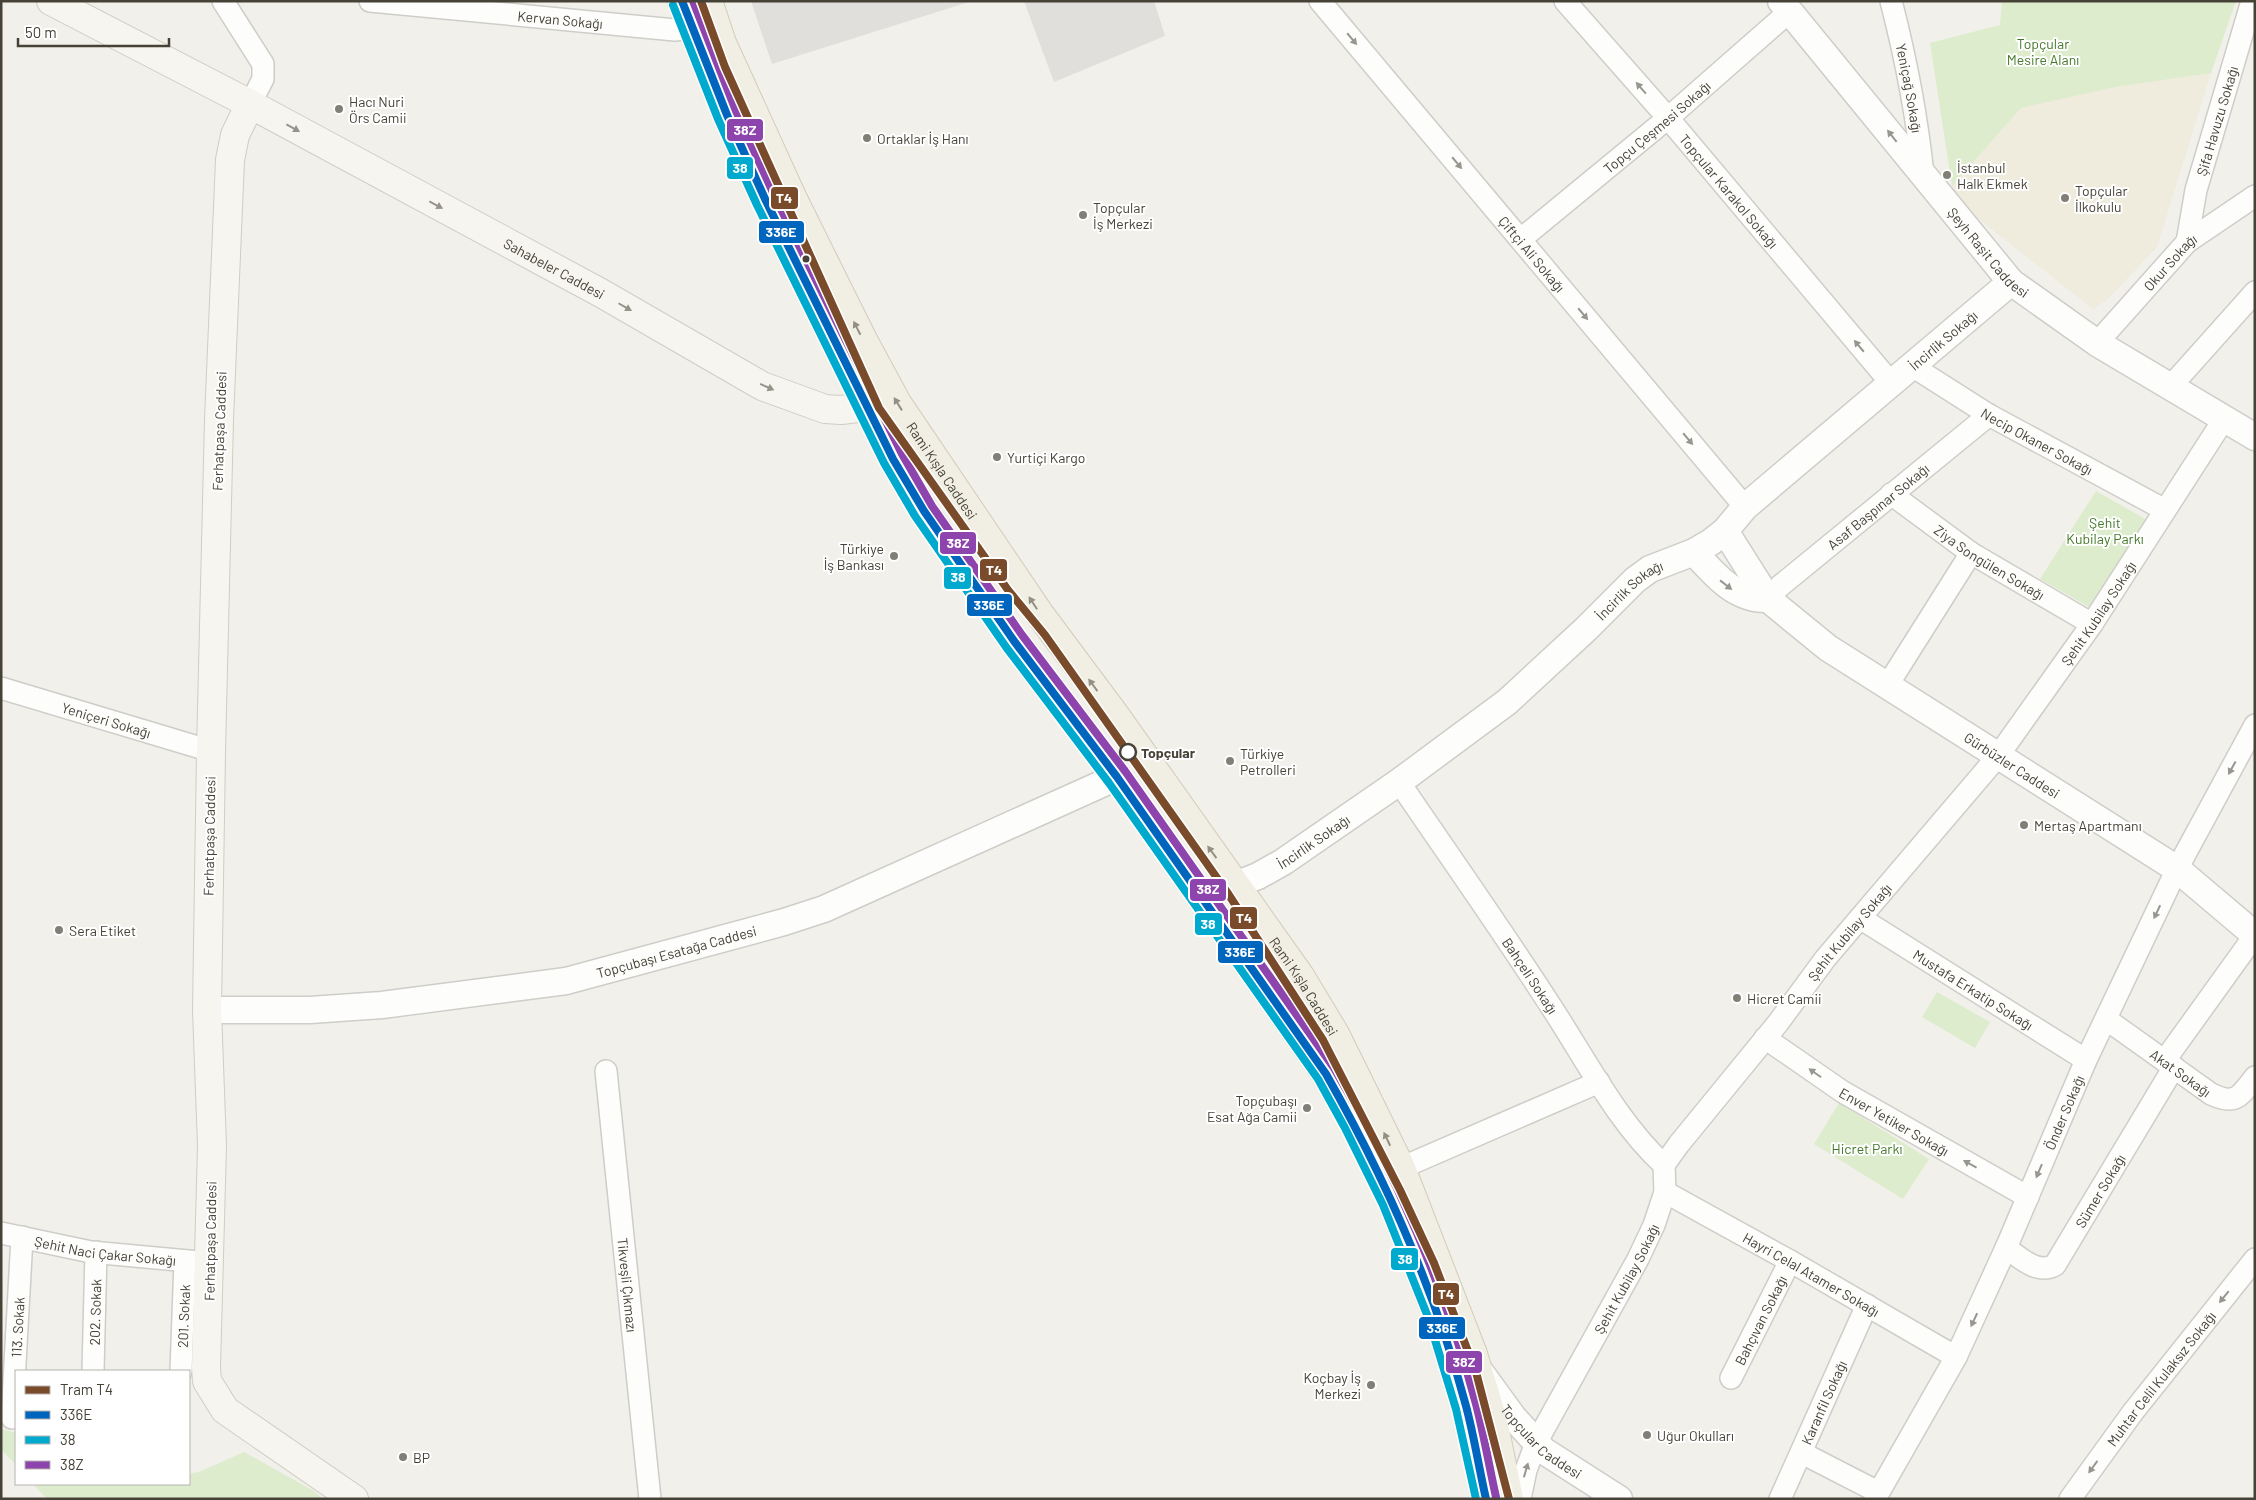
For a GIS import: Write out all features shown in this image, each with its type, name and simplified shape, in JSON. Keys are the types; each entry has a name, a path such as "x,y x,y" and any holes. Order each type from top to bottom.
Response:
{"main road":[{"name":"Sahabeler Caddesi","path":"51,1 250,104 601,293 762,386 825,408 841,410 866,407"},
{"path":"682,1 766,201 892,459 924,511 1042,679 1117,777 1326,1074 1369,1151 1410,1244 1453,1361 1474,1438 1486,1499"},
{"name":"Rami Kışla Caddesi","path":"708,1 722,43 794,199 879,372 1039,613 1072,656 1300,976 1330,1025 1401,1168 1479,1370 1493,1421 1509,1499"},
{"name":"Ferhatpaşa Caddesi","path":"250,104 235,135 230,160 227,206 210,751 207,1010 212,1146 198,1262 207,1381 214,1394 225,1410 242,1424 288,1452 354,1499"},
{"path":"866,407 873,397 879,372"},
{"path":"1042,679 1049,666 1059,658 1072,656"},
{"path":"1192,885 1203,890 1218,891 1235,884"}],"street":[{"path":"223,1 263,64 263,79 250,104"},
{"name":"Kervan Sokağı","path":"370,1 675,30 692,28"},
{"name":"Çiftçi Ali Sokağı","path":"1320,1 1744,507"},
{"name":"Topçular Karakol Sokağı","path":"1565,1 1668,118 1891,383"},
{"name":"Yeniçağ Sokağı","path":"1891,1 1906,59 1917,117 1923,175"},
{"name":"Şifa Havuzu Sokağı","path":"2187,242 2196,190 2245,58 2252,1"},
{"name":"Topçu Çeşmesi Sokağı","path":"1521,239 1668,118 1786,6"},
{"name":"Şeyh Raşit Caddesi","path":"1786,6 2011,282 2097,343 2255,437"},
{"name":"Okur Sokağı","path":"2097,343 2187,242 2255,196"},
{"name":"İncirlik Sokağı","path":"1235,884 1258,876 1283,862 1399,782 1507,702 1586,629 1635,580 1650,569 1694,552 1725,531 1744,507 2011,282"},
{"path":"2171,386 2255,292"},
{"name":"Necip Okaner Sokağı","path":"1912,366 1989,415 2165,510"},
{"name":"Asaf Başpınar Sokağı","path":"1768,599 1780,586 1989,415"},
{"name":"Şehit Kubilay Sokağı","path":"1520,1499 1526,1470 1536,1443 1638,1259 1654,1225 1665,1192 1664,1164 1825,959 1998,756 2092,624 2224,419"},
{"name":"Ziya Songülen Sokağı","path":"1891,494 1971,553 2092,624"},
{"path":"1694,552 1717,577 1734,591 1756,600 1768,599 1725,531"},
{"path":"1887,686 1971,553"},
{"name":"Gürbüzler Caddesi","path":"1768,599 1828,648 2177,869 2254,931"},
{"name":"Yeniçeri Sokağı","path":"1,688 210,751"},
{"name":"Önder Sokağı","path":"1876,1495 1956,1357 2006,1248 2086,1060 2177,869 2253,733"},
{"name":"Topçubaşı Esatağa Caddesi","path":"207,1010 310,1010 382,1005 566,981 784,922 824,909 1117,777"},
{"name":"Bahçeli Sokağı","path":"1399,782 1526,969 1599,1082 1648,1150 1664,1164"},
{"name":"Mustafa Erkatip Sokağı","path":"1860,918 2086,1060"},
{"name":"Sümer Sokağı","path":"2006,1248 2040,1270 2047,1270 2055,1266 2169,1063 2254,931"},
{"name":"Akat Sokağı","path":"2106,1019 2211,1094 2229,1100 2239,1097 2255,1077"},
{"name":"Enver Yetiker Sokağı","path":"1764,1038 1843,1092 2028,1197"},
{"name":"Tikveşli Çıkmazı","path":"606,1071 650,1499"},
{"path":"1401,1168 1599,1082"},
{"name":"Hayri Celal Atamer Sokağı","path":"1665,1192 1790,1261 1956,1357"},
{"name":"Şehit Naci Çakar Sokağı","path":"1,1233 96,1252 198,1262"},
{"name":"113. Sokak","path":"12,1418 22,1237"},
{"name":"202. Sokak","path":"93,1370 96,1252"},
{"name":"Muhtar Celil Kulaksız Sokağı","path":"2070,1499 2133,1412 2255,1259"},
{"name":"Bahçıvan Sokağı","path":"1731,1378 1790,1261"},
{"name":"201. Sokak","path":"181,1370 198,1262"},
{"name":"Karanfil Sokağı","path":"1780,1499 1867,1305"},
{"name":"Topçular Caddesi","path":"1479,1370 1513,1417 1536,1443 1555,1460 1619,1499"},
{"path":"1802,1453 1876,1495"}],"shaded area":[{"path":"751,1 972,1 772,64"},
{"path":"1024,1 1154,1 1165,36 1054,82"},
{"name":"Topçular İlkokulu","path":"2211,73 2157,247 2109,298 2093,309 1966,209 1952,186 2021,108 2115,87"}],"green space":[{"name":"Topçular Mesire Alanı","path":"2002,1 2236,1 2211,73 2115,87 2021,108 1952,186 1930,43 2000,25"},
{"name":"Şehit Kubilay Parkı","path":"2096,491 2147,520 2089,607 2040,579"},
{"path":"1937,992 1990,1022 1975,1048 1922,1017"},
{"name":"Hicret Parkı","path":"1839,1103 1929,1159 1903,1199 1814,1144"},
{"path":"1,1429 15,1433 15,1464 1,1449"},
{"path":"244,1452 314,1491 323,1499 46,1498 34,1485 190,1485 190,1474 199,1472"}],"tram line":[{"name":"T4","path":"701,1 725,67 879,408 1008,590 1045,635 1227,892 1323,1040 1400,1190 1434,1263 1476,1372 1509,1499"}],"transit line":[{"name":"336E","path":"682,1 727,115 766,201 893,459 924,511 1014,641 1117,777 1326,1074 1348,1113 1388,1194 1424,1277 1454,1363 1472,1429 1486,1499"},
{"name":"38Z","path":"693,1 736,111 775,197 902,454 932,506 1022,635 1125,771 1334,1068 1356,1107 1397,1189 1434,1274 1450,1318 1482,1427 1496,1497"},
{"name":"38","path":"673,5 718,119 757,205 884,463 915,516 1006,647 1109,783 1318,1079 1345,1128 1383,1205 1428,1317 1456,1409 1476,1499"}],"place":[{"name":"Hacı Nuri Örs Camii","path":"339,109"},
{"name":"Ortaklar İş Hanı","path":"867,138"},
{"name":"İstanbul Halk Ekmek","path":"1947,175"},
{"name":"Topçular İlkokulu","path":"2065,198"},
{"name":"Topçular İş Merkezi","path":"1083,215"},
{"name":"Yurtiçi Kargo","path":"997,457"},
{"name":"Türkiye İş Bankası","path":"894,556"},
{"name":"Topçular","path":"1128,752"},
{"name":"Türkiye Petrolleri","path":"1230,761"},
{"name":"Mertaş Apartmanı","path":"2024,825"},
{"name":"Sera Etiket","path":"59,930"},
{"name":"Hicret Camii","path":"1737,998"},
{"name":"Topçubaşı Esat Ağa Camii","path":"1307,1108"},
{"name":"Koçbay İş Merkezi","path":"1371,1385"},
{"name":"Uğur Okulları","path":"1647,1435"},
{"name":"BP","path":"403,1457"}]}
